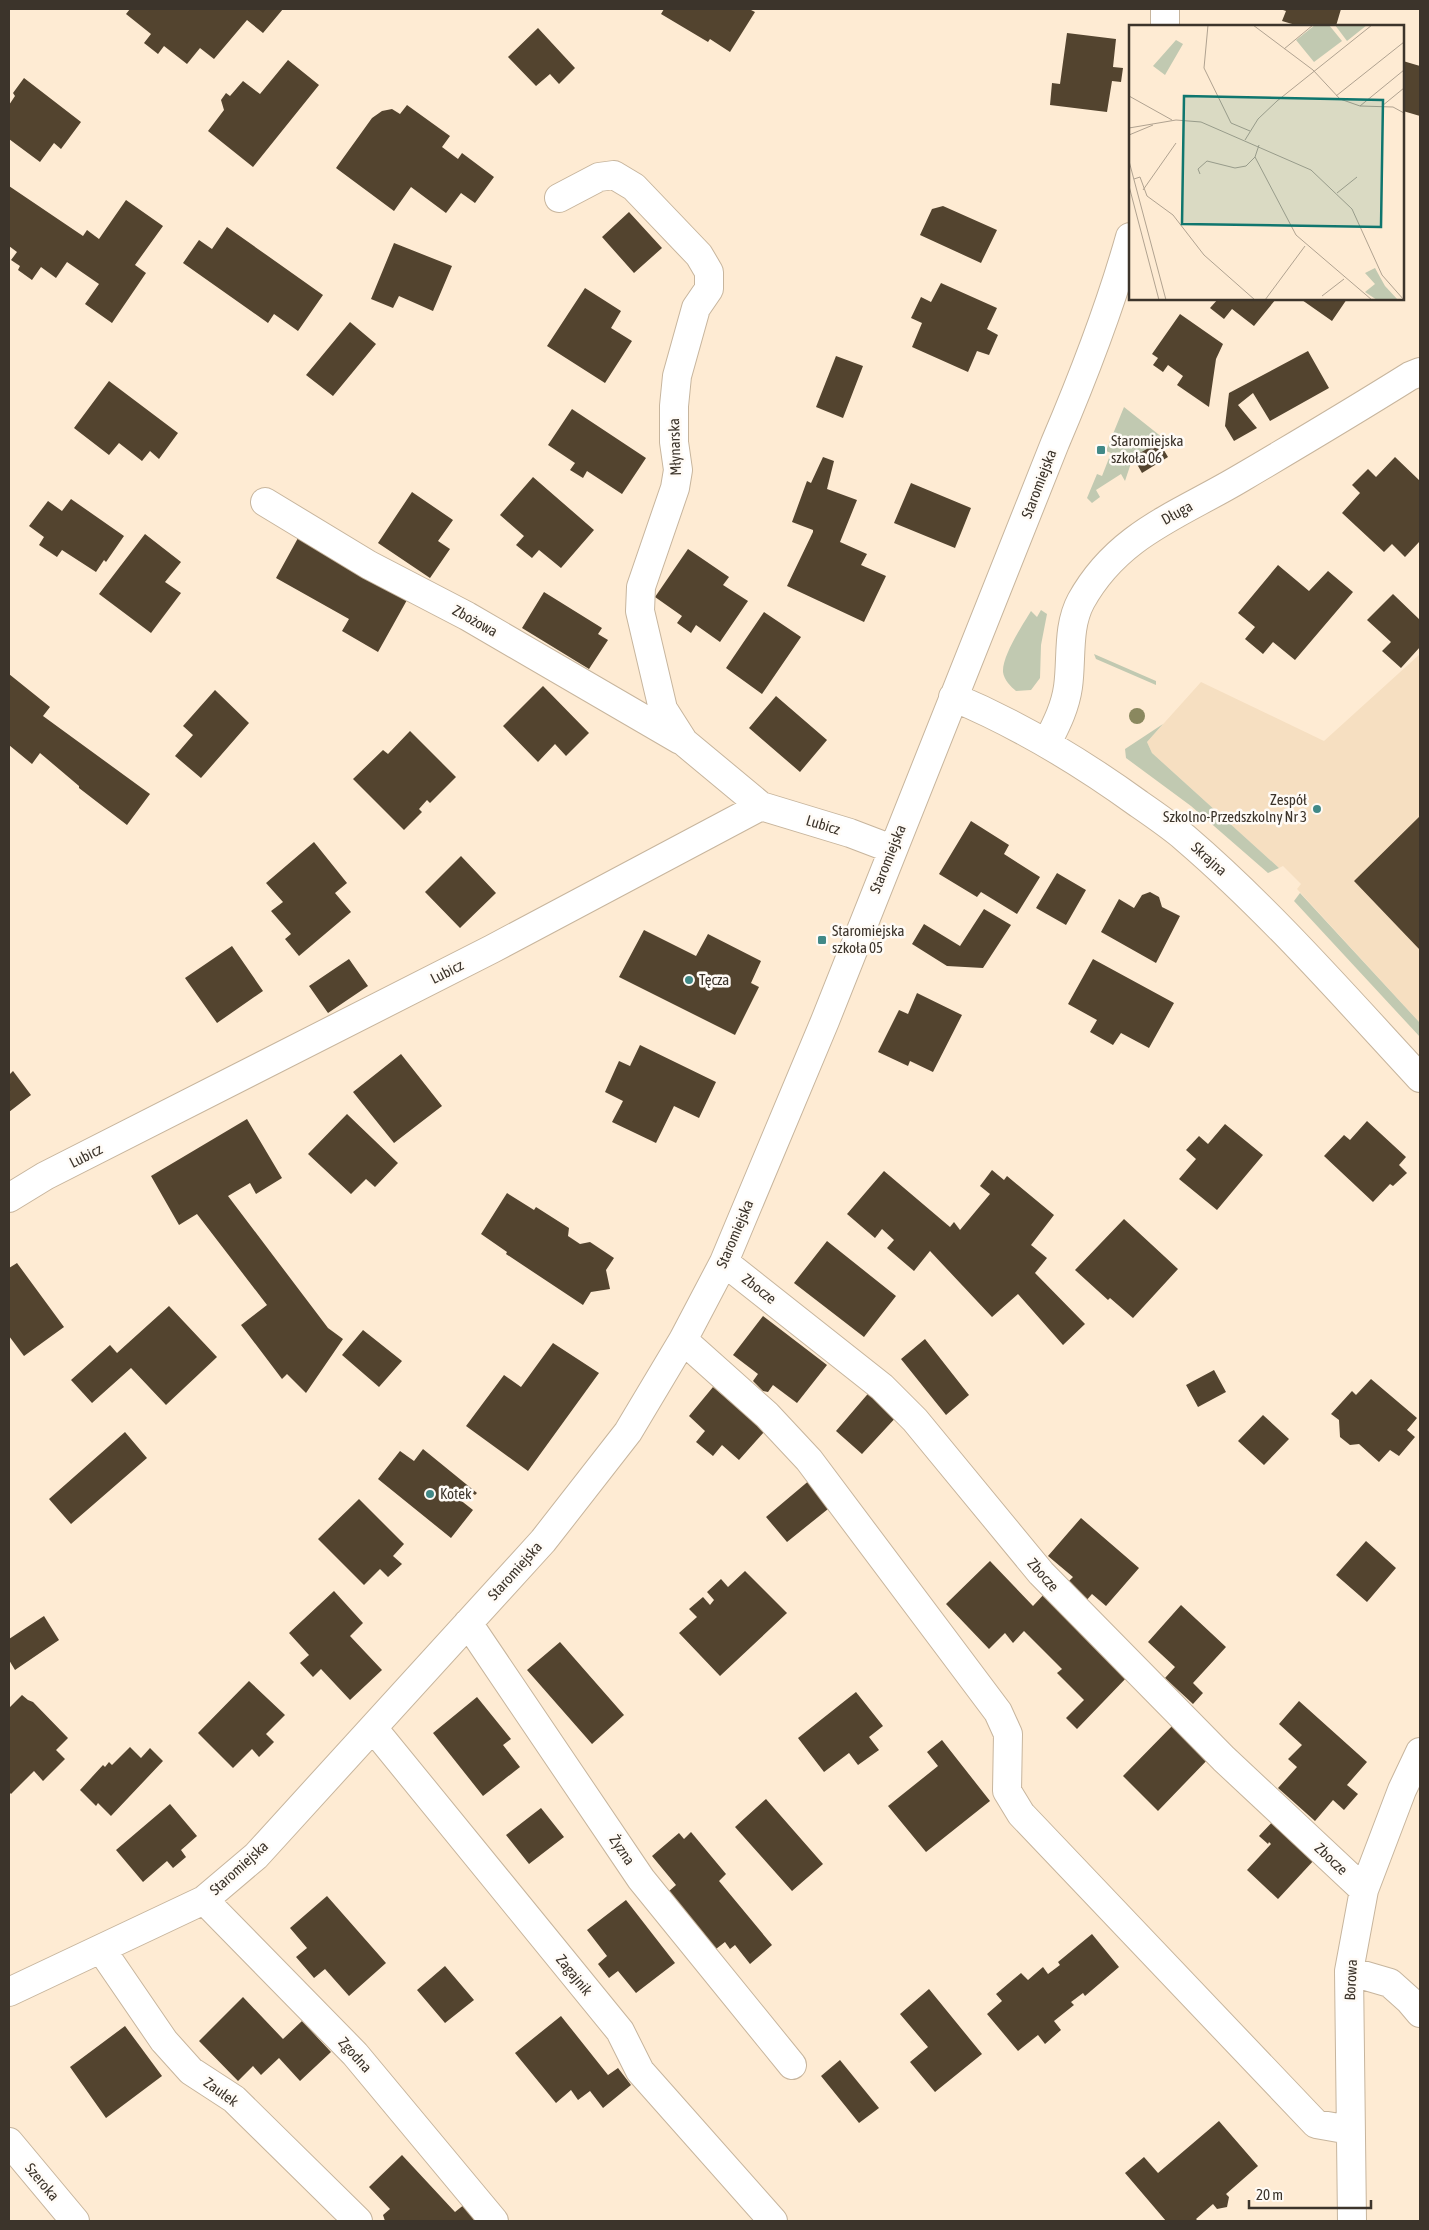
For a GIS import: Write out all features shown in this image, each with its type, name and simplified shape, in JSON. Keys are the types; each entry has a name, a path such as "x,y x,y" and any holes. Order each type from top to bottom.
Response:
{"street":[{"path":"1165,9 1165,25"},
{"name":"Młynarska","path":"558,198 599,177 614,175 640,194 699,256 709,272 709,289 696,308 677,376 674,442 678,470 675,488 641,587 640,611 663,709 684,742 761,806"},
{"name":"Staromiejska","path":"9,1992 204,1900 256,1856 543,1540 628,1432 682,1340 724,1262 825,1021 892,849 1092,354 1116,287 1129,241"},
{"name":"Długa","path":"1046,743 1062,712 1068,686 1073,631 1080,603 1104,567 1142,532 1238,480 1410,376 1420,372"},
{"name":"Zbożowa","path":"265,502 368,565 467,616 684,742"},
{"name":"Skrajna","path":"953,698 1006,721 1046,743 1093,772 1184,837 1246,893 1420,1078"},
{"name":"Lubicz","path":"9,1198 45,1176 492,949 761,806 850,833 892,849"},
{"name":"Zbocze","path":"724,1262 882,1387 915,1420 1040,1573 1224,1759 1364,1890"},
{"path":"682,1340 767,1416 809,1460 998,1712 1008,1734 1007,1791 1021,1814 1316,2124 1350,2130"},
{"name":"Żyzna","path":"468,1622 641,1879 792,2064"},
{"name":"Zagajnik","path":"373,1728 620,2031 640,2071 773,2221"},
{"name":"Borowa","path":"1353,2219 1350,2130 1349,1971 1364,1890 1402,1790 1420,1752"},
{"name":"Zgodna","path":"204,1900 355,2054 494,2221"},
{"name":"Zaułek","path":"101,1949 164,2041 192,2071 234,2099 358,2221"},
{"path":"1349,1971 1390,1983 1409,2000 1420,2014"},
{"name":"Szeroka","path":"9,2142 75,2221"}],"shaded area":[{"name":"Zespół Szkolno-Przedszkolny Nr 3","path":"1420,654 1420,1023 1297,889 1301,884 1283,866 1279,868 1152,753 1147,742 1201,682 1324,741"}],"green space":[{"path":"1124,407 1163,438 1160,443 1133,457 1125,481 1121,474 1096,490 1100,497 1092,503 1087,498 1097,474 1102,476 1111,453 1106,451"},
{"path":"1041,610 1047,614 1041,645 1040,678 1031,690 1016,691 1008,683 1003,672 1006,658 1013,641 1031,611 1037,617"},
{"path":"1094,654 1156,681 1156,685 1096,659"},
{"path":"1163,724 1147,742 1152,753 1279,868 1268,873 1191,806 1126,758 1125,749"},
{"path":"1300,893 1420,1023 1420,1037 1294,901"}],"building":[{"path":"130,9 283,9 263,33 247,20 214,59 200,48 187,64 164,46 158,54 144,43 151,34 126,14"},
{"path":"664,9 749,9 755,12 730,52 710,39 708,42 661,14"},
{"path":"1280,9 1341,9 1336,25 1296,25 1282,21 1286,11"},
{"path":"538,28 575,68 559,84 550,74 536,86 508,57"},
{"path":"1067,33 1116,39 1113,67 1123,68 1121,82 1112,81 1107,112 1050,105 1052,83 1060,84"},
{"path":"288,60 319,85 253,167 208,131 224,110 221,100 226,93 230,96 243,81 260,94"},
{"path":"1404,61 1420,66 1420,116 1404,111"},
{"path":"24,78 81,122 61,149 54,143 40,162 9,139 9,105 15,96 13,93"},
{"path":"407,105 450,136 442,147 458,159 462,153 494,177 475,203 461,193 446,213 411,187 394,211 336,168 372,118 382,111 392,109 400,114"},
{"path":"9,186 83,236 87,230 99,239 126,200 163,226 135,265 146,273 112,323 85,304 99,284 67,262 56,278 41,267 32,280 18,270 20,266 11,260 17,252 9,246"},
{"path":"943,206 997,230 981,263 920,235 932,209"},
{"path":"629,212 662,248 634,273 602,237"},
{"path":"227,227 323,295 298,331 274,314 268,323 183,263 199,240 212,249"},
{"path":"394,243 452,266 433,311 399,296 393,308 371,299"},
{"path":"941,283 997,308 987,329 998,335 989,355 977,351 968,372 912,347 922,323 911,318 921,297 931,302"},
{"path":"585,288 621,311 611,328 632,341 605,383 547,346"},
{"path":"1217,300 1275,300 1254,326 1232,309 1224,319 1210,308"},
{"path":"1302,300 1346,300 1332,321"},
{"path":"1180,314 1223,344 1216,359 1209,407 1177,385 1183,376 1168,365 1163,372 1153,365 1158,358 1152,354"},
{"path":"350,322 376,344 333,396 306,375"},
{"path":"1308,351 1329,388 1270,421 1253,393 1238,405 1257,428 1234,441 1225,426 1229,393"},
{"path":"836,356 863,366 843,418 816,407"},
{"path":"109,381 178,433 159,459 150,451 142,461 119,443 109,455 74,428"},
{"path":"572,409 646,458 622,494 587,471 583,478 570,470 575,463 548,445"},
{"path":"1159,442 1168,457 1142,473 1133,457"},
{"path":"823,457 834,461 827,489 857,500 840,542 867,554 861,565 886,576 864,622 787,586 813,532 813,530 792,522 807,481 811,483"},
{"path":"1395,457 1420,481 1420,541 1405,557 1392,544 1384,552 1342,513 1360,493 1352,485 1368,469 1376,477"},
{"path":"533,477 594,530 561,568 539,550 532,558 516,545 524,536 500,515"},
{"path":"911,483 971,508 955,548 894,523"},
{"path":"412,492 453,520 438,541 450,549 430,578 378,543"},
{"path":"71,499 124,536 106,562 104,560 96,572 62,550 57,557 39,545 44,537 29,526 48,501 62,511"},
{"path":"145,534 181,562 165,582 181,593 151,633 99,594"},
{"path":"298,538 407,600 378,652 342,631 349,619 276,578"},
{"path":"688,549 729,577 723,585 748,601 720,642 696,625 691,633 677,623 682,616 655,597"},
{"path":"1278,565 1309,591 1328,571 1353,592 1295,660 1273,642 1263,654 1245,639 1255,627 1238,613"},
{"path":"544,592 602,628 598,634 608,640 589,669 522,628"},
{"path":"1393,594 1420,620 1420,647 1401,668 1382,651 1391,642 1367,620"},
{"path":"764,612 801,637 762,694 726,668"},
{"path":"9,674 50,707 43,716 150,794 127,825 79,788 40,753 32,764 9,745"},
{"path":"543,686 589,733 566,756 555,744 538,762 503,726"},
{"path":"215,690 249,723 201,778 175,756 193,735 183,726"},
{"path":"776,696 827,740 800,772 749,728"},
{"path":"410,731 456,777 430,803 427,800 419,809 422,812 404,830 353,779 383,750 388,754"},
{"path":"1420,816 1420,950 1354,881"},
{"path":"971,821 1009,845 1004,854 1040,877 1017,914 981,892 977,897 939,874"},
{"path":"314,842 347,883 335,893 351,912 299,956 285,939 291,934 271,911 283,902 266,883"},
{"path":"461,856 496,893 460,928 425,892"},
{"path":"1057,873 1086,890 1066,925 1036,908"},
{"path":"1150,892 1159,897 1162,907 1180,916 1156,963 1101,932 1119,899 1134,908 1142,895"},
{"path":"984,909 1011,925 983,968 947,966 912,944 924,924 960,946"},
{"name":"Tęcza","path":"644,930 696,956 708,934 761,961 751,983 759,987 735,1035 619,977"},
{"path":"232,946 263,991 217,1023 185,978"},
{"path":"349,959 368,986 328,1013 309,986"},
{"path":"1093,959 1174,1003 1149,1048 1121,1033 1113,1045 1090,1032 1097,1020 1068,1004"},
{"path":"917,993 962,1015 933,1072 910,1061 908,1066 878,1052 899,1010 908,1014"},
{"path":"640,1045 716,1082 699,1118 674,1106 656,1143 612,1122 623,1101 605,1092 619,1061 630,1066"},
{"path":"401,1054 442,1106 394,1143 353,1092"},
{"path":"13,1071 31,1095 9,1112 9,1075"},
{"path":"347,1114 398,1163 375,1187 366,1179 351,1194 308,1154"},
{"path":"247,1119 282,1178 256,1194 250,1183 228,1196 328,1328 343,1339 306,1393 287,1374 282,1379 241,1325 267,1305 197,1214 179,1225 151,1176"},
{"path":"1367,1121 1406,1157 1399,1165 1407,1173 1393,1186 1390,1184 1373,1202 1324,1156 1344,1135 1350,1140"},
{"path":"1225,1124 1263,1155 1217,1210 1179,1179 1196,1159 1186,1150 1199,1136 1208,1144"},
{"path":"992,1170 1004,1180 1007,1176 1054,1215 1031,1245 1047,1258 1035,1273 1085,1324 1063,1345 1018,1294 992,1317 930,1251 914,1271 887,1248 894,1240 882,1229 875,1238 847,1214 884,1171 950,1227 954,1222 960,1230 990,1194 980,1186"},
{"path":"507,1193 534,1210 536,1207 569,1228 568,1236 580,1244 590,1242 614,1258 606,1270 610,1289 591,1292 583,1305 506,1254 507,1252 481,1234"},
{"path":"1124,1219 1178,1269 1133,1318 1110,1298 1108,1300 1075,1270"},
{"path":"827,1241 896,1296 864,1337 794,1283"},
{"path":"17,1263 64,1327 24,1356 9,1336 9,1268"},
{"path":"169,1306 217,1357 166,1405 131,1368 92,1403 71,1380 110,1345 117,1353"},
{"path":"763,1316 827,1365 797,1403 773,1385 768,1392 763,1391 753,1381 758,1374 733,1355"},
{"path":"363,1330 402,1361 379,1387 342,1355"},
{"path":"925,1339 969,1395 946,1415 901,1359"},
{"path":"553,1343 599,1373 528,1471 466,1426 504,1375 521,1387"},
{"path":"1214,1370 1226,1392 1198,1407 1186,1385"},
{"path":"1371,1379 1417,1418 1407,1430 1415,1437 1399,1456 1390,1450 1379,1462 1359,1444 1350,1445 1340,1437 1339,1420 1331,1414 1352,1391 1356,1395"},
{"path":"713,1387 765,1431 739,1460 722,1445 713,1456 696,1442 705,1431 689,1416"},
{"path":"872,1389 899,1414 862,1454 836,1431"},
{"path":"1263,1415 1289,1439 1264,1465 1238,1441"},
{"path":"125,1432 147,1458 71,1524 49,1499"},
{"name":"Kotek","path":"423,1449 477,1493 475,1495 467,1489 459,1499 473,1510 451,1538 378,1479 400,1451 414,1461"},
{"path":"811,1479 833,1505 787,1542 766,1517"},
{"path":"359,1499 404,1544 393,1556 402,1564 388,1577 380,1569 364,1585 318,1539"},
{"path":"1081,1518 1139,1568 1106,1606 1092,1594 1085,1602 1065,1585 1073,1577 1048,1556"},
{"path":"1366,1541 1396,1568 1367,1602 1336,1575"},
{"path":"990,1561 1033,1606 1046,1592 1129,1675 1077,1729 1066,1718 1084,1700 1057,1673 1062,1669 1024,1631 1013,1643 1005,1633 989,1649 946,1604"},
{"path":"745,1571 787,1613 720,1676 679,1633 697,1617 689,1609 703,1597 710,1605 714,1600 707,1592 721,1579 728,1587"},
{"path":"334,1591 363,1623 350,1636 382,1670 350,1700 321,1669 313,1677 300,1663 309,1655 289,1633"},
{"path":"1181,1605 1226,1647 1193,1683 1203,1693 1193,1704 1165,1678 1175,1667 1148,1642"},
{"path":"44,1616 59,1640 15,1670 9,1660 9,1639"},
{"path":"560,1642 624,1715 592,1744 527,1670"},
{"path":"249,1681 285,1715 266,1734 274,1742 259,1757 252,1749 233,1768 198,1733"},
{"path":"856,1692 883,1726 869,1737 879,1750 858,1765 849,1753 824,1772 798,1738"},
{"path":"22,1695 33,1702 68,1738 56,1750 65,1759 43,1781 34,1771 11,1794 9,1792 9,1708"},
{"path":"477,1697 511,1739 503,1745 520,1767 483,1796 433,1733"},
{"path":"1299,1701 1367,1762 1347,1785 1358,1794 1344,1810 1333,1800 1315,1821 1278,1788 1297,1767 1288,1759 1302,1745 1279,1724"},
{"path":"1177,1721 1213,1754 1158,1811 1123,1776"},
{"path":"942,1740 990,1801 926,1852 888,1806 938,1766 927,1752"},
{"path":"130,1747 141,1758 150,1748 163,1761 111,1816 98,1803 96,1806 80,1790 103,1765 105,1767 109,1762 112,1765"},
{"path":"766,1799 823,1864 792,1891 735,1827"},
{"path":"170,1804 197,1836 181,1850 186,1857 173,1868 167,1861 143,1882 116,1850"},
{"path":"541,1808 564,1837 529,1864 506,1835"},
{"path":"1274,1820 1315,1859 1278,1899 1247,1870 1271,1844 1269,1842 1268,1844 1259,1836"},
{"path":"691,1832 726,1874 719,1881 772,1945 750,1964 735,1945 730,1949 725,1942 716,1949 668,1892 676,1885 652,1856 679,1833 684,1839"},
{"path":"327,1896 386,1963 349,1996 325,1969 314,1978 296,1957 307,1948 290,1928"},
{"path":"626,1900 675,1963 636,1993 618,1971 609,1978 598,1964 607,1956 587,1930"},
{"path":"1092,1934 1119,1967 1085,1996 1083,1993 1071,2002 1074,2005 1054,2021 1061,2030 1045,2044 1038,2035 1018,2051 987,2014 1002,2001 996,1994 1021,1973 1028,1980 1043,1967 1048,1974 1060,1965 1058,1962"},
{"path":"445,1966 474,2000 445,2023 417,1990"},
{"path":"929,1989 982,2054 935,2092 910,2062 928,2047 900,2014"},
{"path":"243,1997 283,2039 302,2021 331,2052 300,2081 279,2058 261,2075 253,2066 238,2081 199,2041"},
{"path":"561,2016 608,2075 618,2068 631,2085 603,2108 590,2091 578,2100 571,2090 556,2103 515,2053"},
{"path":"125,2026 162,2076 106,2118 70,2067"},
{"path":"840,2060 879,2108 859,2123 821,2076"},
{"path":"1219,2121 1258,2166 1226,2194 1229,2197 1227,2207 1217,2209 1213,2204 1196,2219 1198,2221 1166,2221 1125,2173 1144,2157 1158,2173"},
{"path":"402,2155 455,2212 465,2204 478,2221 385,2221 383,2215 390,2209 369,2187"}],"place":[{"name":"Staromiejska szkoła 06","path":"1101,450"},
{"name":"Zespół Szkolno-Przedszkolny Nr 3","path":"1317,809"},
{"name":"Staromiejska szkoła 05","path":"822,940"},
{"name":"Tęcza","path":"689,980"},
{"name":"Kotek","path":"430,1494"}]}
